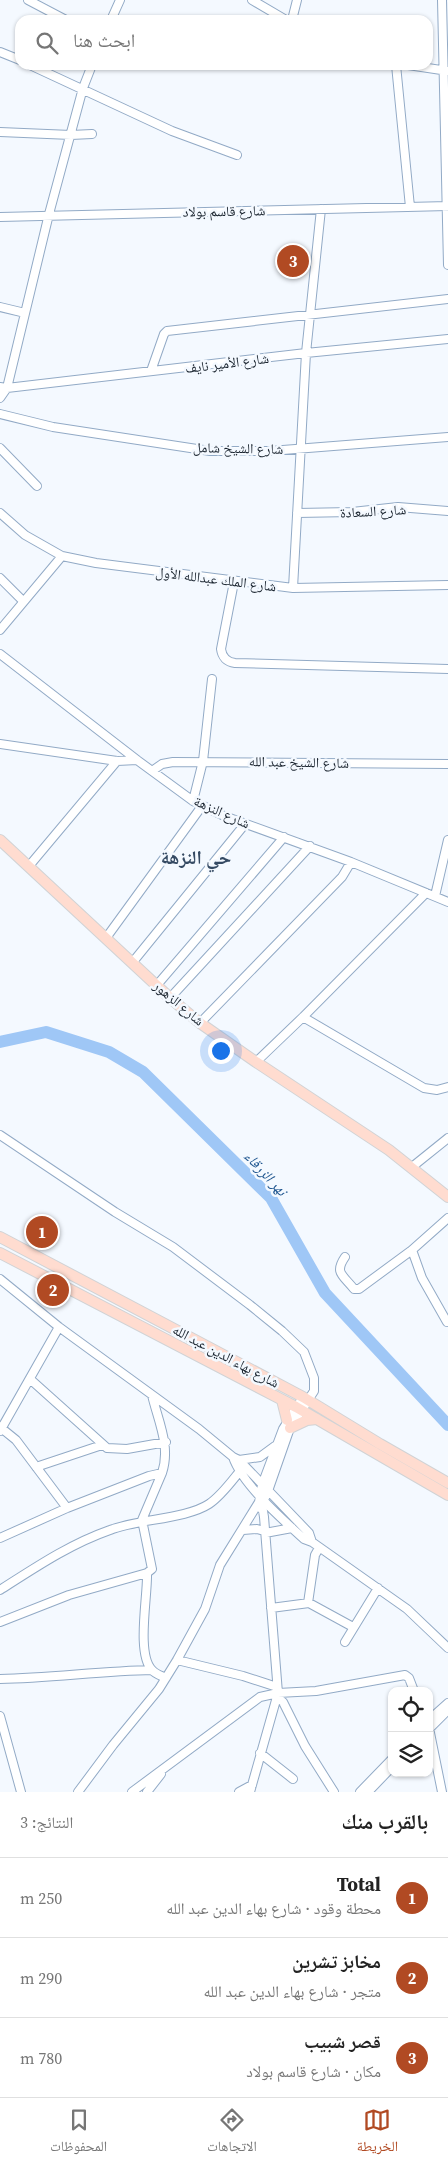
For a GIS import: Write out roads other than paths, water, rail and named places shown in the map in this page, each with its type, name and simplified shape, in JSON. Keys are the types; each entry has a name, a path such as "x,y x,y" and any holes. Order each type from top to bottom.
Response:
{"main road":[{"name":"شارع الزهور","path":"0,840 170,998 200,1023 412,1167 448,1197"},
{"name":"شارع بهاء الدين عبد الله","path":"0,1238 306,1399 448,1483"},
{"name":"شارع بهاء الدين عبد الله","path":"0,1253 318,1419 448,1495"},
{"path":"282,1400 289,1424 318,1419"}],"street":[{"path":"28,0 56,15"},
{"path":"113,15 120,0"},
{"path":"252,0 278,15"},
{"path":"293,15 297,0"},
{"path":"442,0 446,71 448,265"},
{"path":"0,52 15,58"},
{"path":"433,69 446,71"},
{"path":"42,70 172,131 237,155"},
{"path":"0,398 25,313 83,88 90,70"},
{"path":"396,70 410,207"},
{"path":"0,132 92,134"},
{"name":"شارع قاسم بولاد","path":"0,217 49,214 447,206"},
{"path":"293,588 306,353 321,209"},
{"path":"151,371 164,334 167,331 448,299"},
{"path":"0,307 25,313"},
{"name":"شارع الأمير نايف","path":"3,388 306,353 448,339"},
{"name":"شارع الشيخ شامل","path":"0,414 52,427 210,451 301,448 448,437"},
{"path":"0,448 37,486"},
{"name":"شارع السعادة","path":"298,513 352,512 398,508 448,511"},
{"name":"شارع الملك عبدالله الأول","path":"0,513 26,535 62,556 96,564 293,588 448,585"},
{"path":"0,630 62,556"},
{"path":"0,578 23,602"},
{"path":"234,582 221,649 224,658 232,663 448,669"},
{"name":"شارع النزهة","path":"0,654 152,772 202,806 244,824 352,862 448,901"},
{"path":"193,801 203,762 212,679"},
{"path":"0,744 117,761 137,760"},
{"path":"29,866 117,761"},
{"name":"شارع الشيخ عبد الله","path":"152,772 168,762 448,764"},
{"path":"106,938 202,806"},
{"path":"132,963 244,824"},
{"path":"156,985 284,837"},
{"path":"435,896 448,840"},
{"path":"170,998 310,846"},
{"path":"200,1023 342,877 352,862"},
{"path":"256,1062 426,892"},
{"path":"303,1017 424,1088 437,1090 448,1087"},
{"path":"0,1135 114,1212 173,1247 282,1331 304,1352 314,1378 314,1391 306,1399 276,1445 265,1488"},
{"path":"412,1167 448,1138"},
{"path":"345,1256 339,1266 339,1270 356,1290 412,1250 448,1218"},
{"path":"412,1250 422,1278 447,1322"},
{"path":"0,1279 59,1326 199,1428 236,1459 265,1488 308,1533 312,1542 408,1609 448,1648"},
{"path":"59,1326 1,1429 16,1440 67,1508"},
{"path":"30,1379 102,1445 119,1450 166,1442"},
{"path":"0,1622 69,1596 152,1570 142,1520 162,1473 166,1456 166,1442 152,1395"},
{"path":"78,1792 166,1678 177,1660 205,1609 220,1565 260,1501 289,1424"},
{"path":"36,1467 102,1445"},
{"path":"236,1459 260,1457 276,1445"},
{"path":"236,1459 240,1471 260,1501 264,1512 277,1692 251,1788 240,1792"},
{"path":"0,1590 76,1544 114,1528 142,1520 170,1516 208,1504 240,1471"},
{"path":"0,1538 67,1508 149,1476 162,1473"},
{"path":"260,1501 304,1540 312,1542"},
{"path":"243,1530 257,1529 265,1532 292,1528"},
{"path":"308,1602 315,1555 319,1548"},
{"path":"147,1573 148,1588 143,1627 147,1658 152,1670"},
{"path":"345,1642 378,1588"},
{"path":"271,1608 308,1602 353,1627"},
{"path":"177,1660 243,1676 277,1692 305,1746 334,1792"},
{"path":"0,1679 36,1678 107,1671 152,1670 166,1678"},
{"path":"132,1792 253,1701 277,1692 316,1691 406,1675 412,1687"},
{"path":"433,1716 448,1703"},
{"path":"433,1724 448,1710"},
{"path":"272,1711 288,1715"},
{"path":"0,1716 21,1792"},
{"path":"430,1732 442,1792"},
{"path":"260,1753 292,1779"},
{"path":"360,1792 388,1763"},
{"path":"147,1792 163,1770"},
{"path":"368,1792 388,1771"}],"waterway":[{"name":"نهر الزرقاء","path":"0,1042 46,1032 109,1052 143,1072 271,1198 325,1293 448,1425"}],"place":[{"name":"قصر شبيب","path":"293,261"},
{"name":"Total","path":"42,1232"},
{"name":"مخابز تشرين","path":"53,1290"}],"district":[{"name":"حي النزهة","path":"196,857"}]}
